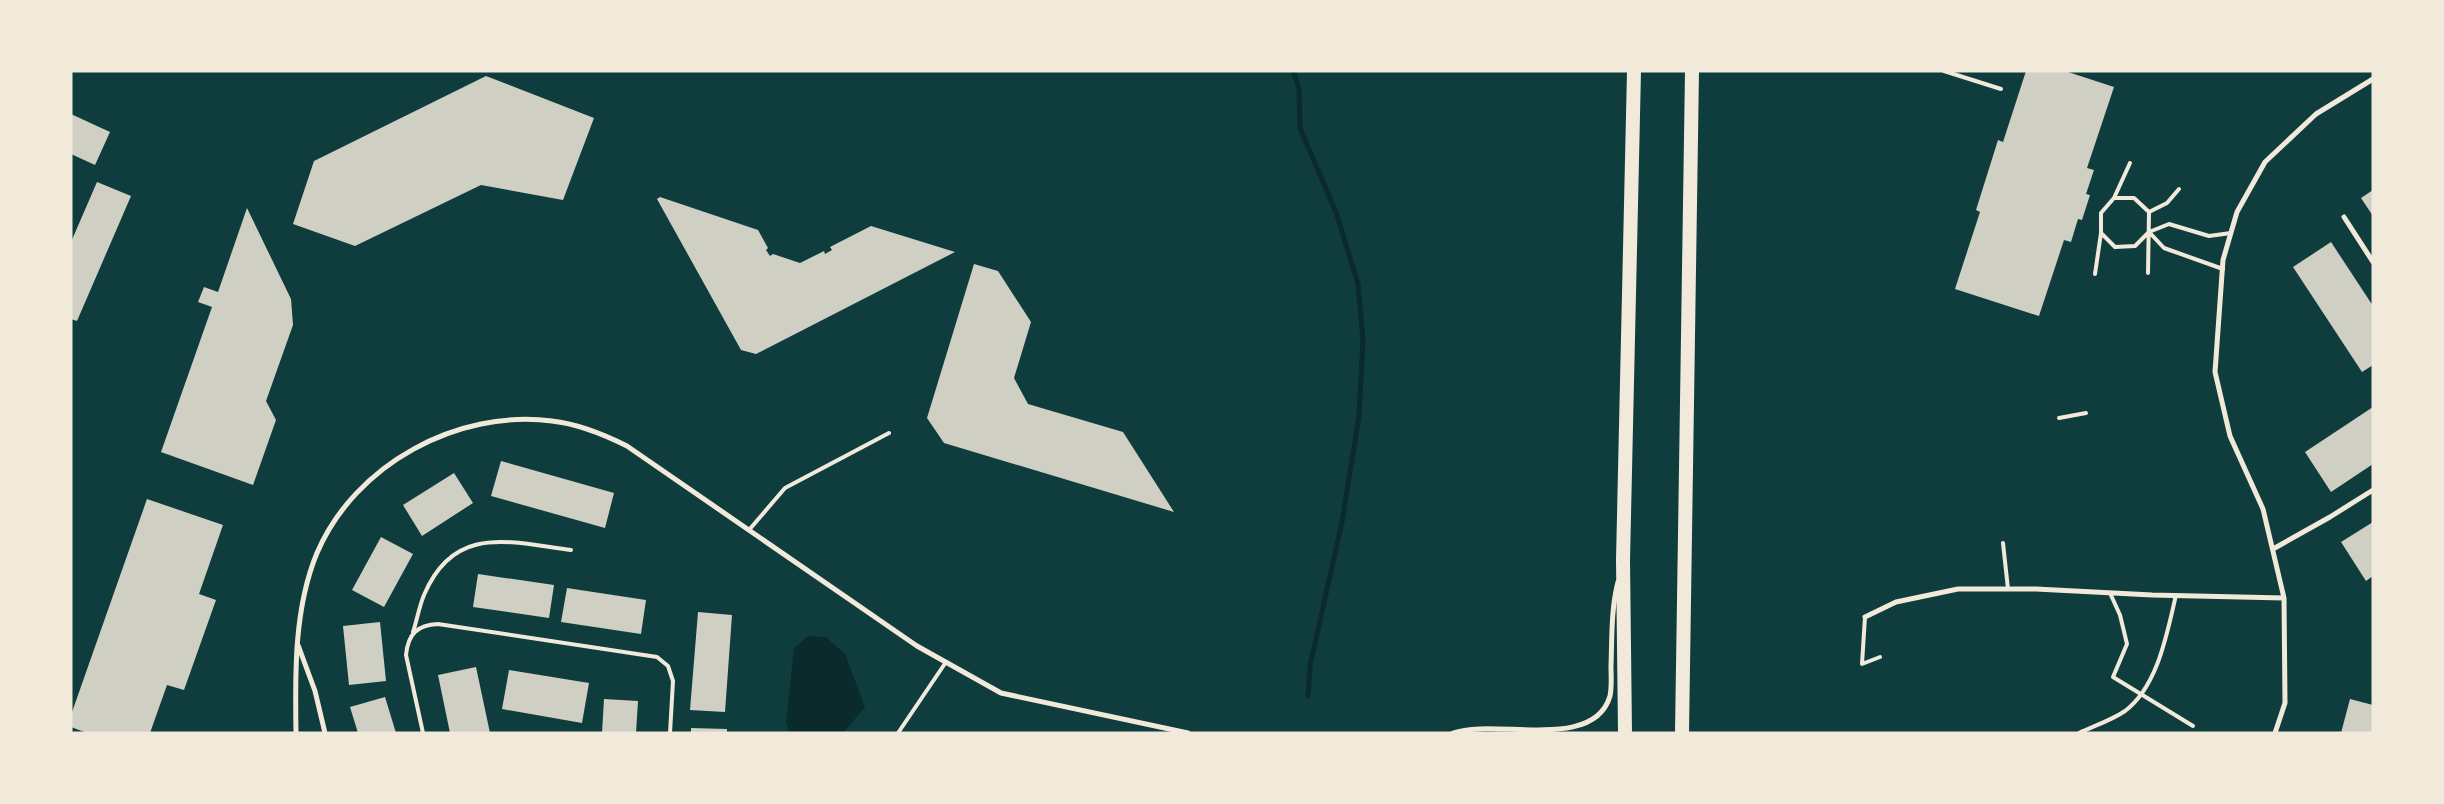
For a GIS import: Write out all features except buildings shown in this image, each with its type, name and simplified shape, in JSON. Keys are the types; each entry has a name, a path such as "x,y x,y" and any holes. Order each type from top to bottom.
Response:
{"highway":[{"path":"1625,733 1623,560 1634,71"},
{"path":"1682,733 1692,71"}],"street":[{"path":"2275,733 2285,703 2284,598 2263,508 2230,436 2215,372 2223,260 2237,212 2265,162 2316,114 2373,79"},
{"path":"2344,218 2373,262"},
{"path":"296,733 297,642 309,578 317,553 345,509 362,489 403,455 434,439 475,424 527,419 553,421 603,434 627,446 917,646 1001,693 1188,733"},
{"path":"2273,549 2330,518 2373,490"},
{"path":"1453,733 1484,729 1572,729 1583,725 1604,708 1610,695 1612,621 1615,592 1623,560"},
{"path":"1865,617 1896,602 1949,591 2008,589 2176,596 2284,598"},
{"path":"297,642 315,692 325,733"}],"lane":[{"path":"1944,71 2001,89"},
{"path":"2096,274 2101,233 2100,213 2114,198 2130,163"},
{"path":"2149,212 2167,203 2179,189"},
{"path":"2114,198 2134,198 2149,212 2148,273"},
{"path":"2101,233 2115,247 2135,246 2149,232 2169,224 2209,236 2231,233"},
{"path":"2149,232 2164,248 2223,269"},
{"path":"2058,418 2086,412"},
{"path":"749,530 785,488 889,433"},
{"path":"422,733 406,655 408,642 413,632 423,596 446,560 455,552 498,540 571,550"},
{"path":"2003,543 2008,589"},
{"path":"2110,593 2120,615 2127,644 2113,677 2192,726"},
{"path":"2079,733 2125,711 2141,694 2162,654 2176,596"},
{"path":"1865,617 1862,664 1880,657"},
{"path":"413,632 424,625 438,624 656,657 668,666 673,681 670,733"},
{"path":"898,733 946,662"}],"water":[{"path":"808,636 826,637 845,654 865,707 843,733 789,733 786,722 794,648"}],"waterway":[{"path":"1293,71 1299,88 1300,128 1337,215 1358,284 1363,340 1359,416 1342,522 1310,666 1308,696"}]}
